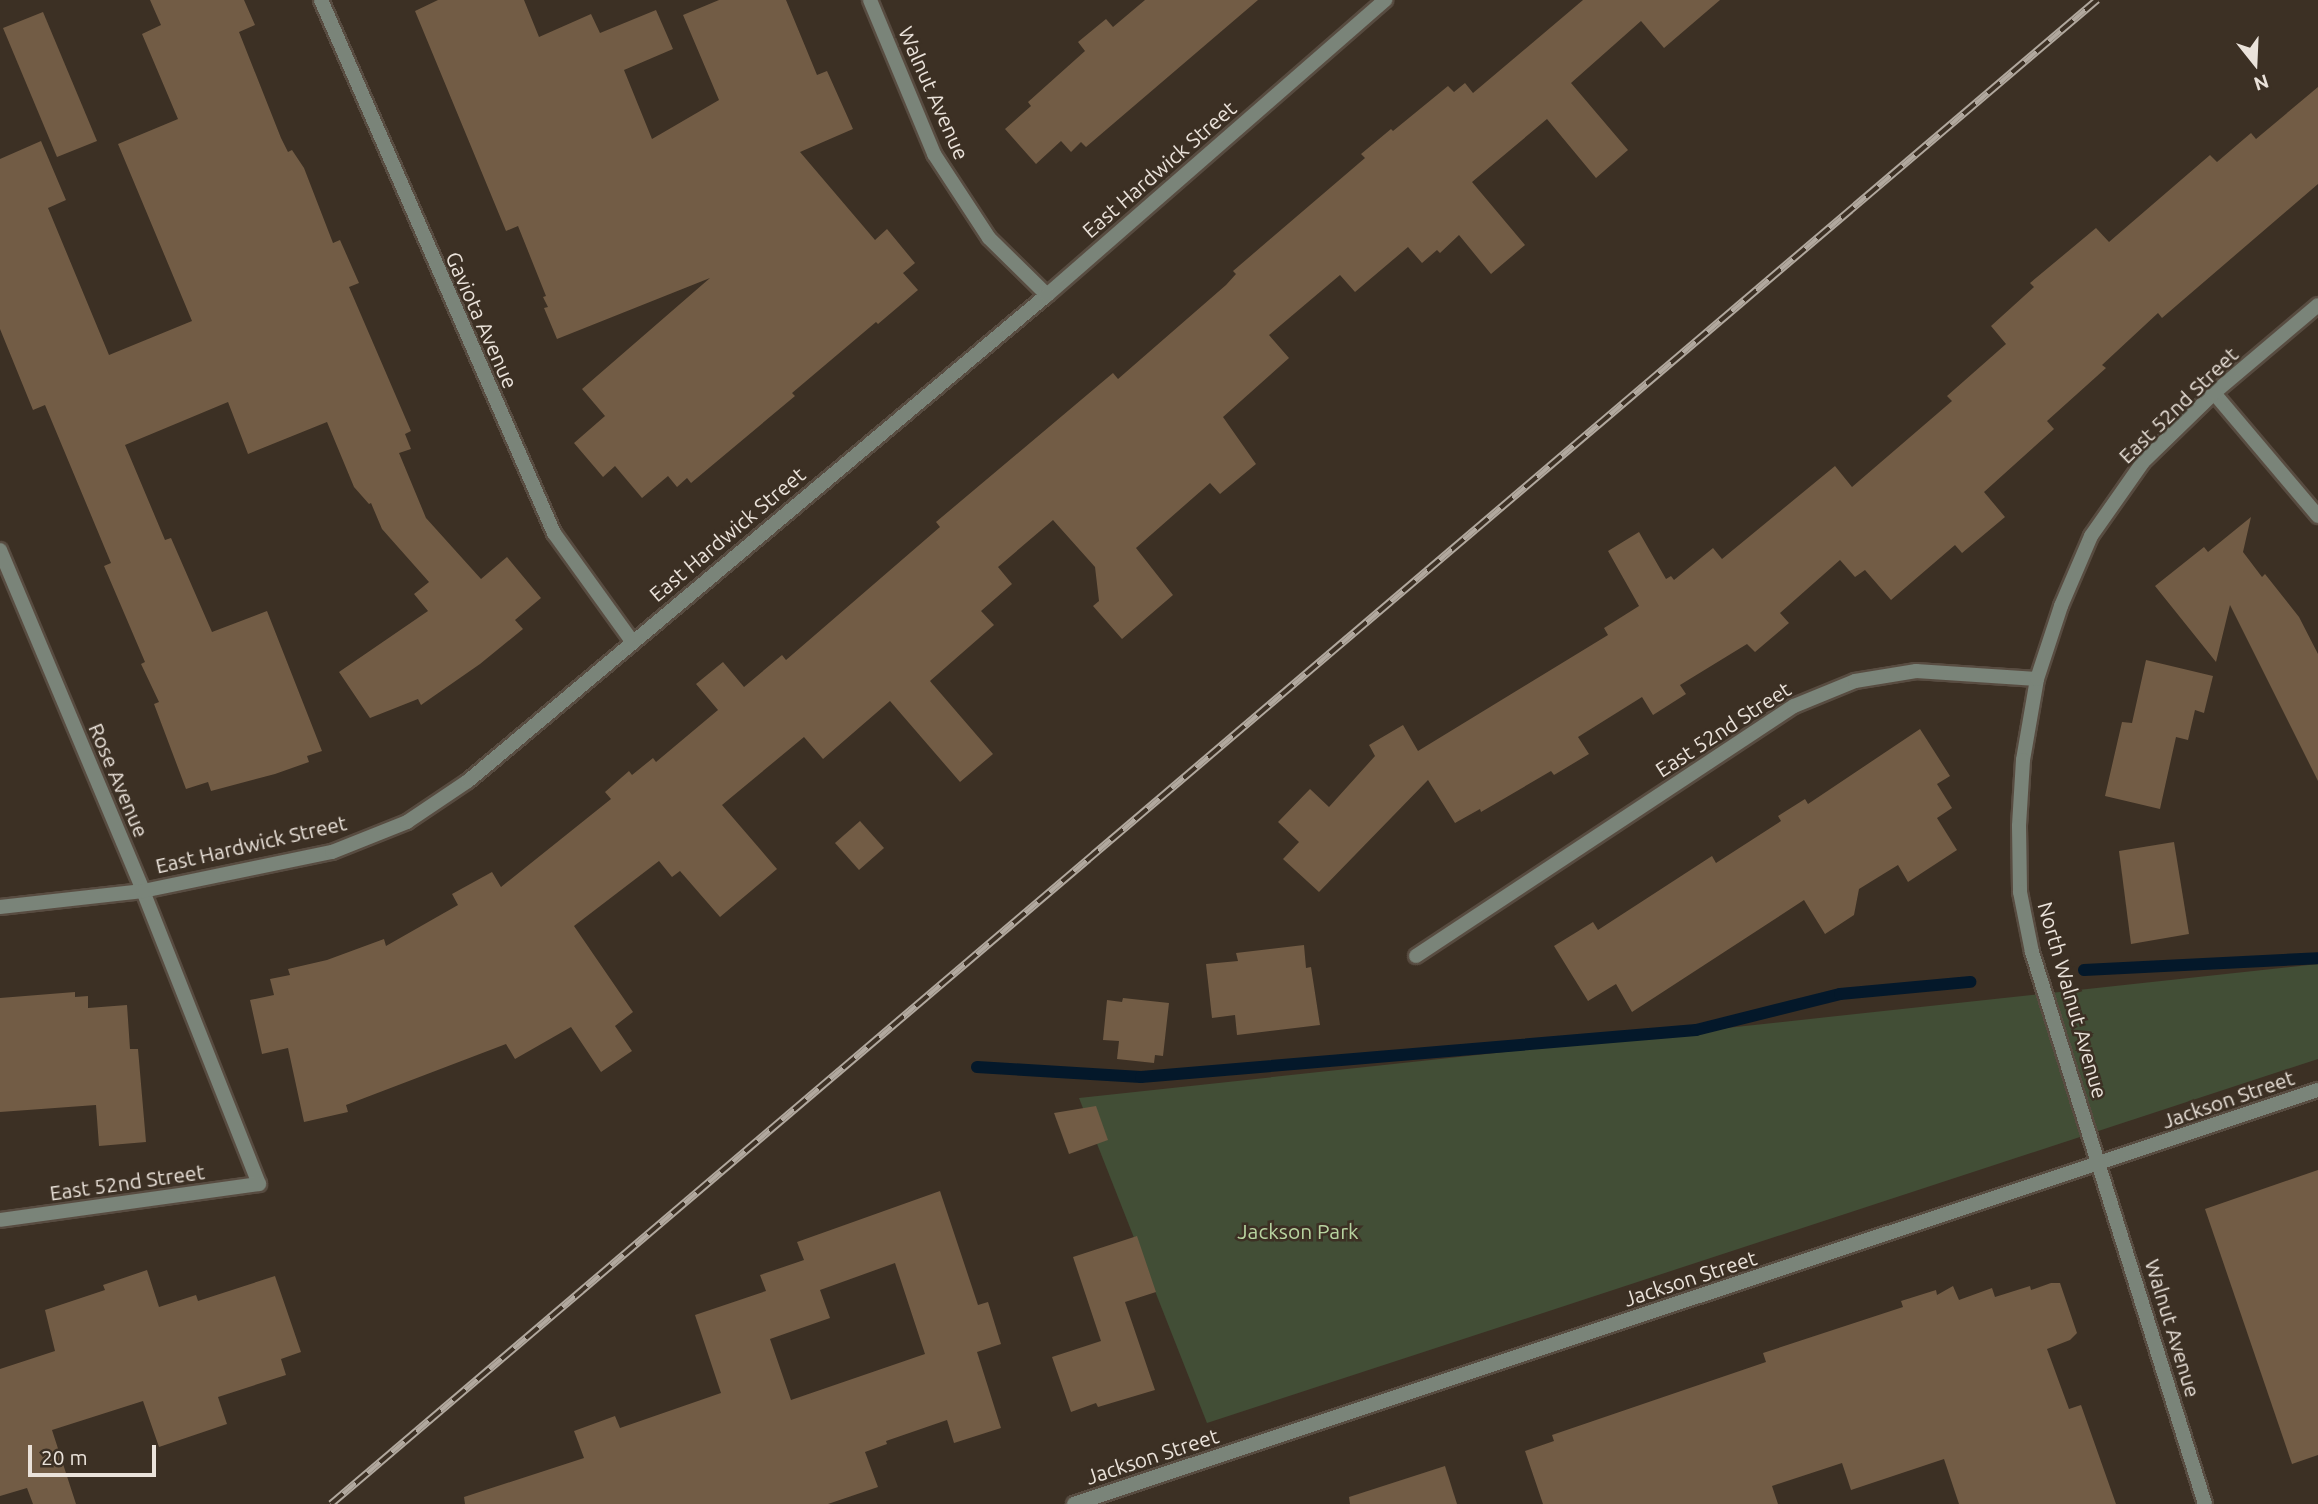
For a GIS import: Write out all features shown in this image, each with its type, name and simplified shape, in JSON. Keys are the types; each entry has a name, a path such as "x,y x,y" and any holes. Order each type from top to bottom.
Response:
{"street":[{"name":"Gaviota Avenue","path":"321,0 554,533 632,640"},
{"name":"Walnut Avenue","path":"870,0 934,154 989,238 1047,295"},
{"name":"East Hardwick Street","path":"0,907 143,891 331,852 407,822 468,781 632,640 1047,295 1385,0"},
{"name":"East 52nd Street","path":"1416,956 1794,706 1855,681 1916,671 2037,679 2061,606 2091,536 2143,462 2214,393 2318,305"},
{"path":"2214,393 2318,516"},
{"name":"Rose Avenue","path":"0,550 143,891 259,1184"},
{"name":"North Walnut Avenue","path":"2037,679 2023,760 2019,826 2020,892 2032,952 2100,1164"},
{"name":"Jackson Street","path":"1074,1504 2318,1090"},
{"name":"Walnut Avenue","path":"2100,1164 2205,1504"},
{"name":"East 52nd Street","path":"0,1220 259,1184"}],"green space":[{"name":"Jackson Park","path":"2318,964 2318,1059 1207,1423 1079,1098"}],"building":[{"path":"150,0 244,0 255,25 239,32 281,138 288,152 292,150 304,168 333,243 340,240 359,283 349,287 411,431 405,434 411,449 399,453 426,518 481,579 507,557 541,598 515,620 523,629 480,664 421,705 418,699 370,718 339,672 428,611 414,594 429,582 382,529 371,503 354,487 327,422 248,454 228,402 125,445 165,540 171,538 212,632 267,611 322,751 307,756 309,762 211,791 208,782 186,789 154,704 159,702 141,664 145,662 104,566 111,563 45,405 33,410 0,329 0,159 41,141 66,200 48,208 109,355 192,321 118,144 178,119 142,34 161,25"},
{"path":"438,0 524,0 539,37 591,14 600,33 656,10 673,49 624,70 652,139 719,100 683,15 719,0 786,0 817,75 827,71 853,129 800,152 875,240 887,229 915,263 903,273 918,290 792,393 795,396 691,483 687,478 677,487 668,476 642,498 615,466 603,477 574,443 605,416 582,389 710,278 557,339 544,308 548,307 543,297 546,296 518,226 506,231 415,11"},
{"path":"1145,0 1258,0 1086,147 1081,142 1071,152 1061,141 1036,164 1005,129 1031,106 1028,102 1085,51 1078,42 1106,19 1113,27"},
{"path":"1583,0 1720,0 1664,48 1641,21 1571,83 1628,150 1596,178 1547,119 1472,182 1525,245 1491,274 1459,235 1440,253 1437,250 1422,263 1408,247 1355,292 1340,275 1269,335 1289,358 1223,417 1256,464 1220,494 1210,483 1136,548 1173,595 1122,639 1093,606 1099,601 1095,567 1053,520 998,567 1012,584 981,611 994,625 930,681 993,754 960,782 890,701 823,759 804,737 722,805 777,869 720,917 680,871 672,877 659,861 574,926 633,1012 615,1026 632,1051 601,1072 571,1027 515,1059 506,1044 346,1105 348,1112 304,1122 288,1048 262,1054 250,1000 274,995 270,979 290,975 288,969 327,960 384,939 386,946 458,905 452,894 492,872 501,887 611,799 605,792 629,771 632,775 653,758 656,762 718,710 696,684 723,662 744,687 782,655 786,660 940,527 936,522 1113,373 1118,379 1226,285 1236,274 1233,271 1365,158 1361,154 1391,129 1393,131 1448,86 1454,92 1465,83 1473,93"},
{"path":"43,12 97,141 57,157 3,28"},
{"path":"2318,87 2318,184 2162,318 2158,313 2102,365 2106,368 2047,421 2054,429 1984,492 2005,517 1962,553 1955,545 1891,600 1865,570 1855,577 1840,560 1780,613 1789,623 1755,652 1747,644 1680,685 1686,694 1653,715 1642,697 1578,737 1589,754 1554,775 1551,771 1481,812 1480,809 1455,823 1428,780 1319,892 1283,859 1299,842 1278,822 1310,789 1329,807 1375,756 1369,745 1403,725 1418,751 1608,635 1604,628 1639,606 1608,551 1639,532 1666,579 1671,576 1674,580 1713,548 1722,559 1835,466 1852,487 1952,401 1947,396 2006,344 1991,326 2034,287 2030,283 2096,228 2109,242 2210,155 2217,162 2251,133 2256,139"},
{"path":"2251,517 2243,552 2262,577 2265,574 2299,617 2318,654 2318,781 2230,605 2216,662 2155,586 2204,547 2208,552"},
{"path":"2146,660 2213,676 2204,713 2195,710 2188,740 2176,737 2160,809 2105,796 2122,722 2132,723"},
{"path":"1920,729 1950,776 1937,784 1952,808 1937,818 1957,850 1908,882 1898,865 1859,889 1854,915 1825,934 1804,900 1632,1012 1616,984 1588,1001 1554,946 1593,922 1598,930 1712,856 1716,863 1781,821 1778,816 1805,799 1808,804"},
{"path":"860,821 884,848 859,870 835,843"},
{"path":"2174,842 2189,934 2131,944 2119,851"},
{"path":"1304,945 1306,968 1311,967 1320,1025 1237,1035 1235,1015 1212,1018 1206,964 1238,961 1236,953"},
{"path":"75,992 75,997 88,996 88,1008 127,1005 130,1049 138,1049 146,1142 99,1146 96,1105 0,1112 0,998"},
{"path":"1123,998 1169,1003 1163,1056 1155,1055 1154,1063 1117,1059 1119,1041 1103,1040 1107,1000 1122,1002"},
{"path":"1096,1106 1108,1140 1069,1154 1054,1113"},
{"path":"2318,1170 2318,1455 2292,1464 2205,1209"},
{"path":"940,1191 978,1305 988,1302 1001,1344 977,1352 1001,1428 954,1443 947,1420 886,1441 887,1444 865,1452 878,1487 828,1504 465,1504 464,1497 584,1458 574,1431 615,1416 620,1428 721,1393 695,1315 766,1291 760,1275 804,1260 797,1242","holes":["895,1263 925,1354 791,1400 770,1339 830,1318 820,1290"]},
{"path":"1137,1236 1156,1292 1125,1302 1155,1390 1098,1407 1096,1403 1071,1412 1052,1357 1101,1341 1073,1257"},
{"path":"147,1270 159,1307 196,1295 198,1301 275,1276 301,1352 281,1359 286,1375 218,1397 227,1424 159,1447 143,1401 52,1430 76,1504 33,1504 27,1488 0,1496 0,1369 55,1351 45,1310 105,1290 103,1285"},
{"path":"2051,1283 2060,1283 2077,1333 2070,1340 2047,1349 2069,1409 2081,1405 2116,1504 1959,1504 1944,1459 1851,1490 1842,1463 1772,1486 1778,1504 1543,1504 1525,1451 1554,1441 1552,1435 1766,1362 1763,1353 1903,1307 1901,1301 1936,1290 1937,1295 1953,1286 1959,1300 1992,1288 1995,1297 2030,1286 2031,1290"},
{"path":"1445,1466 1457,1504 1350,1504 1349,1497"}],"waterway":[{"path":"2084,970 2318,958"},
{"path":"977,1067 1141,1077 1696,1030 1840,994 1970,982"}],"railway":[{"path":"331,1504 2097,0"}]}
